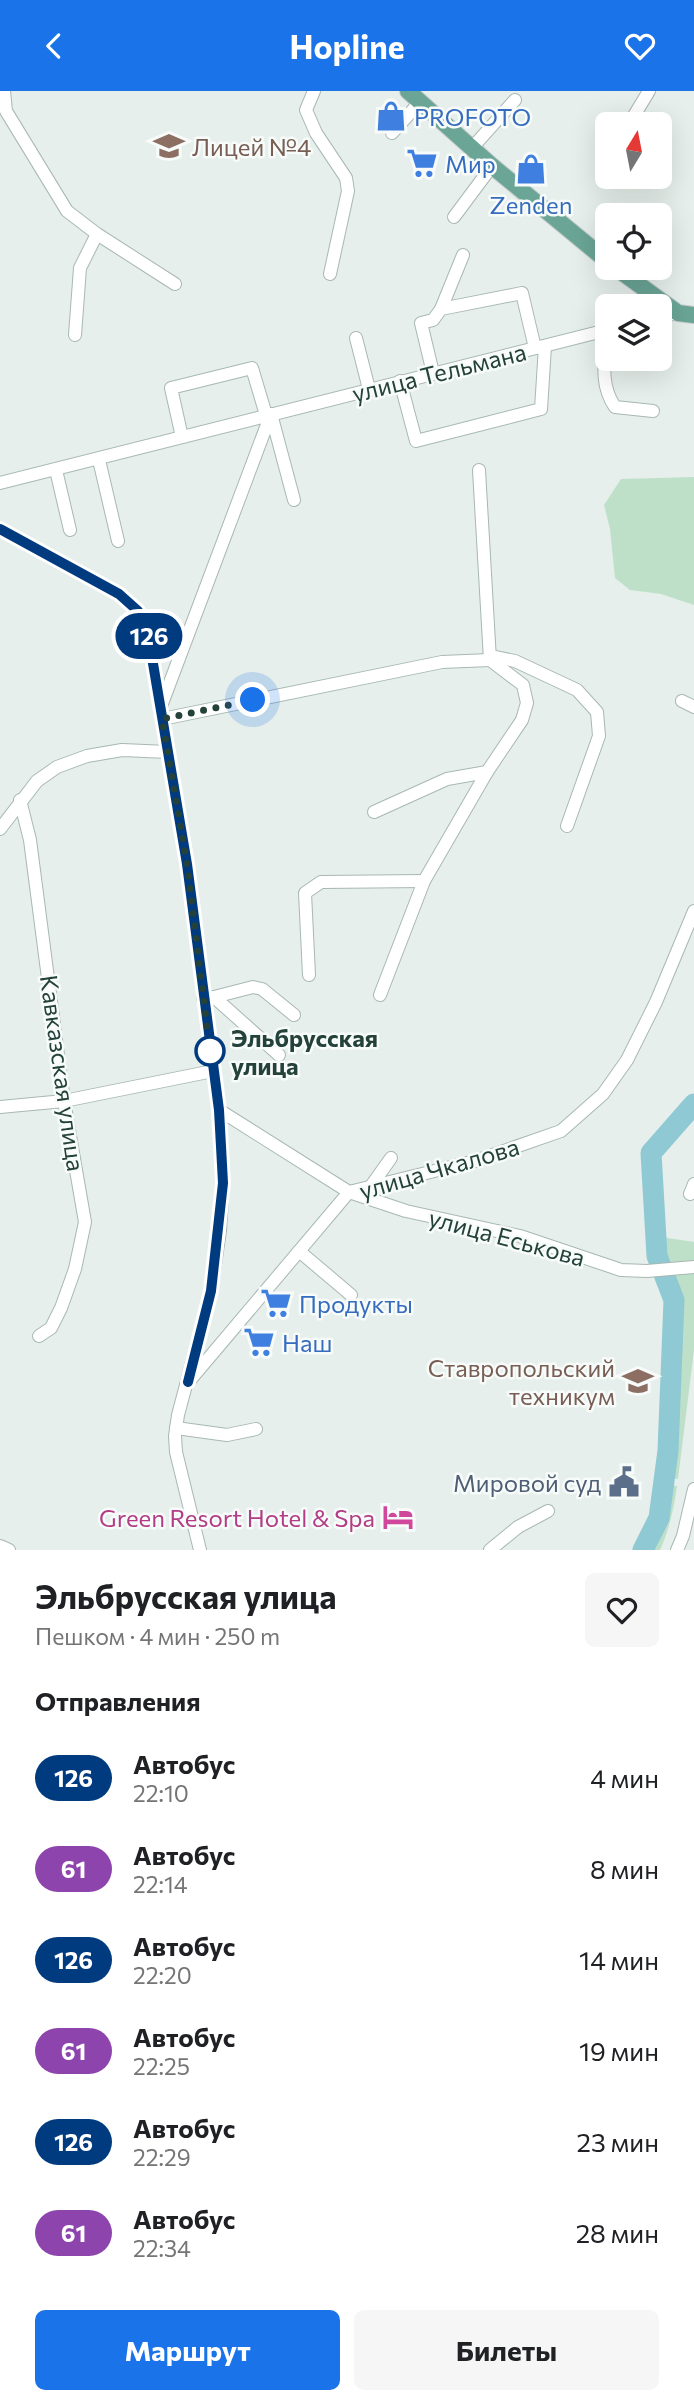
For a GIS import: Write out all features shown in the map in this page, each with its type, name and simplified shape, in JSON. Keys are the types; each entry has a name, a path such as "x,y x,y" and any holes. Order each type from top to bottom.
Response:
{"main road":[{"path":"415,95 492,166 595,251"},
{"path":"634,280 686,314"}],"street":[{"path":"4,91 6,111 67,211 97,234 175,284"},
{"path":"314,91 306,110 316,133 346,179 348,191 330,274"},
{"path":"636,112 649,91"},
{"path":"392,133 415,95"},
{"path":"472,148 515,100"},
{"path":"454,217 492,166"},
{"path":"75,335 80,268 97,234"},
{"path":"433,373 421,323 433,320 441,309 463,255"},
{"path":"400,381 416,441 541,409 540,347 522,293 441,309"},
{"name":"улица Тельмана","path":"0,483 595,333"},
{"path":"356,338 369,389"},
{"path":"182,437 171,388 252,368 294,500"},
{"path":"605,371 608,397 615,407 653,411"},
{"path":"161,714 268,414"},
{"path":"99,460 118,541"},
{"path":"56,470 70,530"},
{"path":"380,995 424,881 487,772 522,720 527,703 523,685 490,658 479,470"},
{"path":"0,529 119,594 138,611 148,634 209,998 223,1183 220,1231 211,1291 188,1382"},
{"path":"161,714 442,662 490,658 515,661 577,690 597,712 599,736 567,826"},
{"path":"682,701 694,707"},
{"path":"0,829 37,781 57,767 87,756 122,750 168,752"},
{"path":"374,812 447,779 487,772"},
{"name":"Кавказская улица","path":"20,800 30,840 43,923 64,1101 85,1222 75,1269 61,1308 51,1328 39,1336"},
{"path":"309,975 305,893 321,882 424,881"},
{"name":"улица Чкалова","path":"200,1550 176,1452 176,1427 188,1382 349,1192 475,1161 561,1131 603,1094 627,1060 656,1002 694,911"},
{"path":"209,998 253,987 262,989 294,1015"},
{"path":"209,998 279,1055"},
{"path":"0,1107 64,1101 213,1071"},
{"name":"улица Еськова","path":"219,1110 349,1192 406,1211 520,1236 621,1270 694,1267"},
{"path":"370,1186 391,1158"},
{"path":"299,1251 351,1295"},
{"path":"176,1427 227,1435 256,1429"},
{"path":"677,1550 694,1489"},
{"path":"490,1550 518,1527 548,1510"},
{"path":"0,1546 9,1550"}],"green space":[{"path":"694,477 694,605 661,594 630,590 615,578 610,529 604,505 621,479"},
{"path":"661,1237 694,1242 694,1261 666,1264 662,1256"},
{"path":"694,1271 694,1350 678,1479 669,1478 673,1450 678,1301 668,1273"},
{"path":"668,1485 677,1486 666,1535 660,1550 647,1550 663,1518"}],"waterway":[{"path":"643,1550 659,1518 668,1451 674,1300 657,1256 651,1153 694,1104"}],"bus line":[{"name":"126","path":"0,529 119,594 138,611 148,634 187,864 219,1110 223,1183 220,1231 211,1291 188,1382"}],"place":[{"name":"PROFOTO","path":"391,116"},
{"name":"Лицей №4","path":"169,146"},
{"name":"Мир","path":"422,163"},
{"name":"Zenden","path":"531,169"},
{"name":"Эльбрусская улица","path":"210,1051"},
{"name":"Продукты","path":"276,1303"},
{"name":"Наш","path":"259,1342"},
{"name":"Ставропольский техникум","path":"638,1381"},
{"name":"Мировой суд","path":"624,1482"},
{"name":"Green Resort Hotel & Spa","path":"398,1517"}],"route":[{"path":"210,1051 187,864 162,719 253,700"}]}
